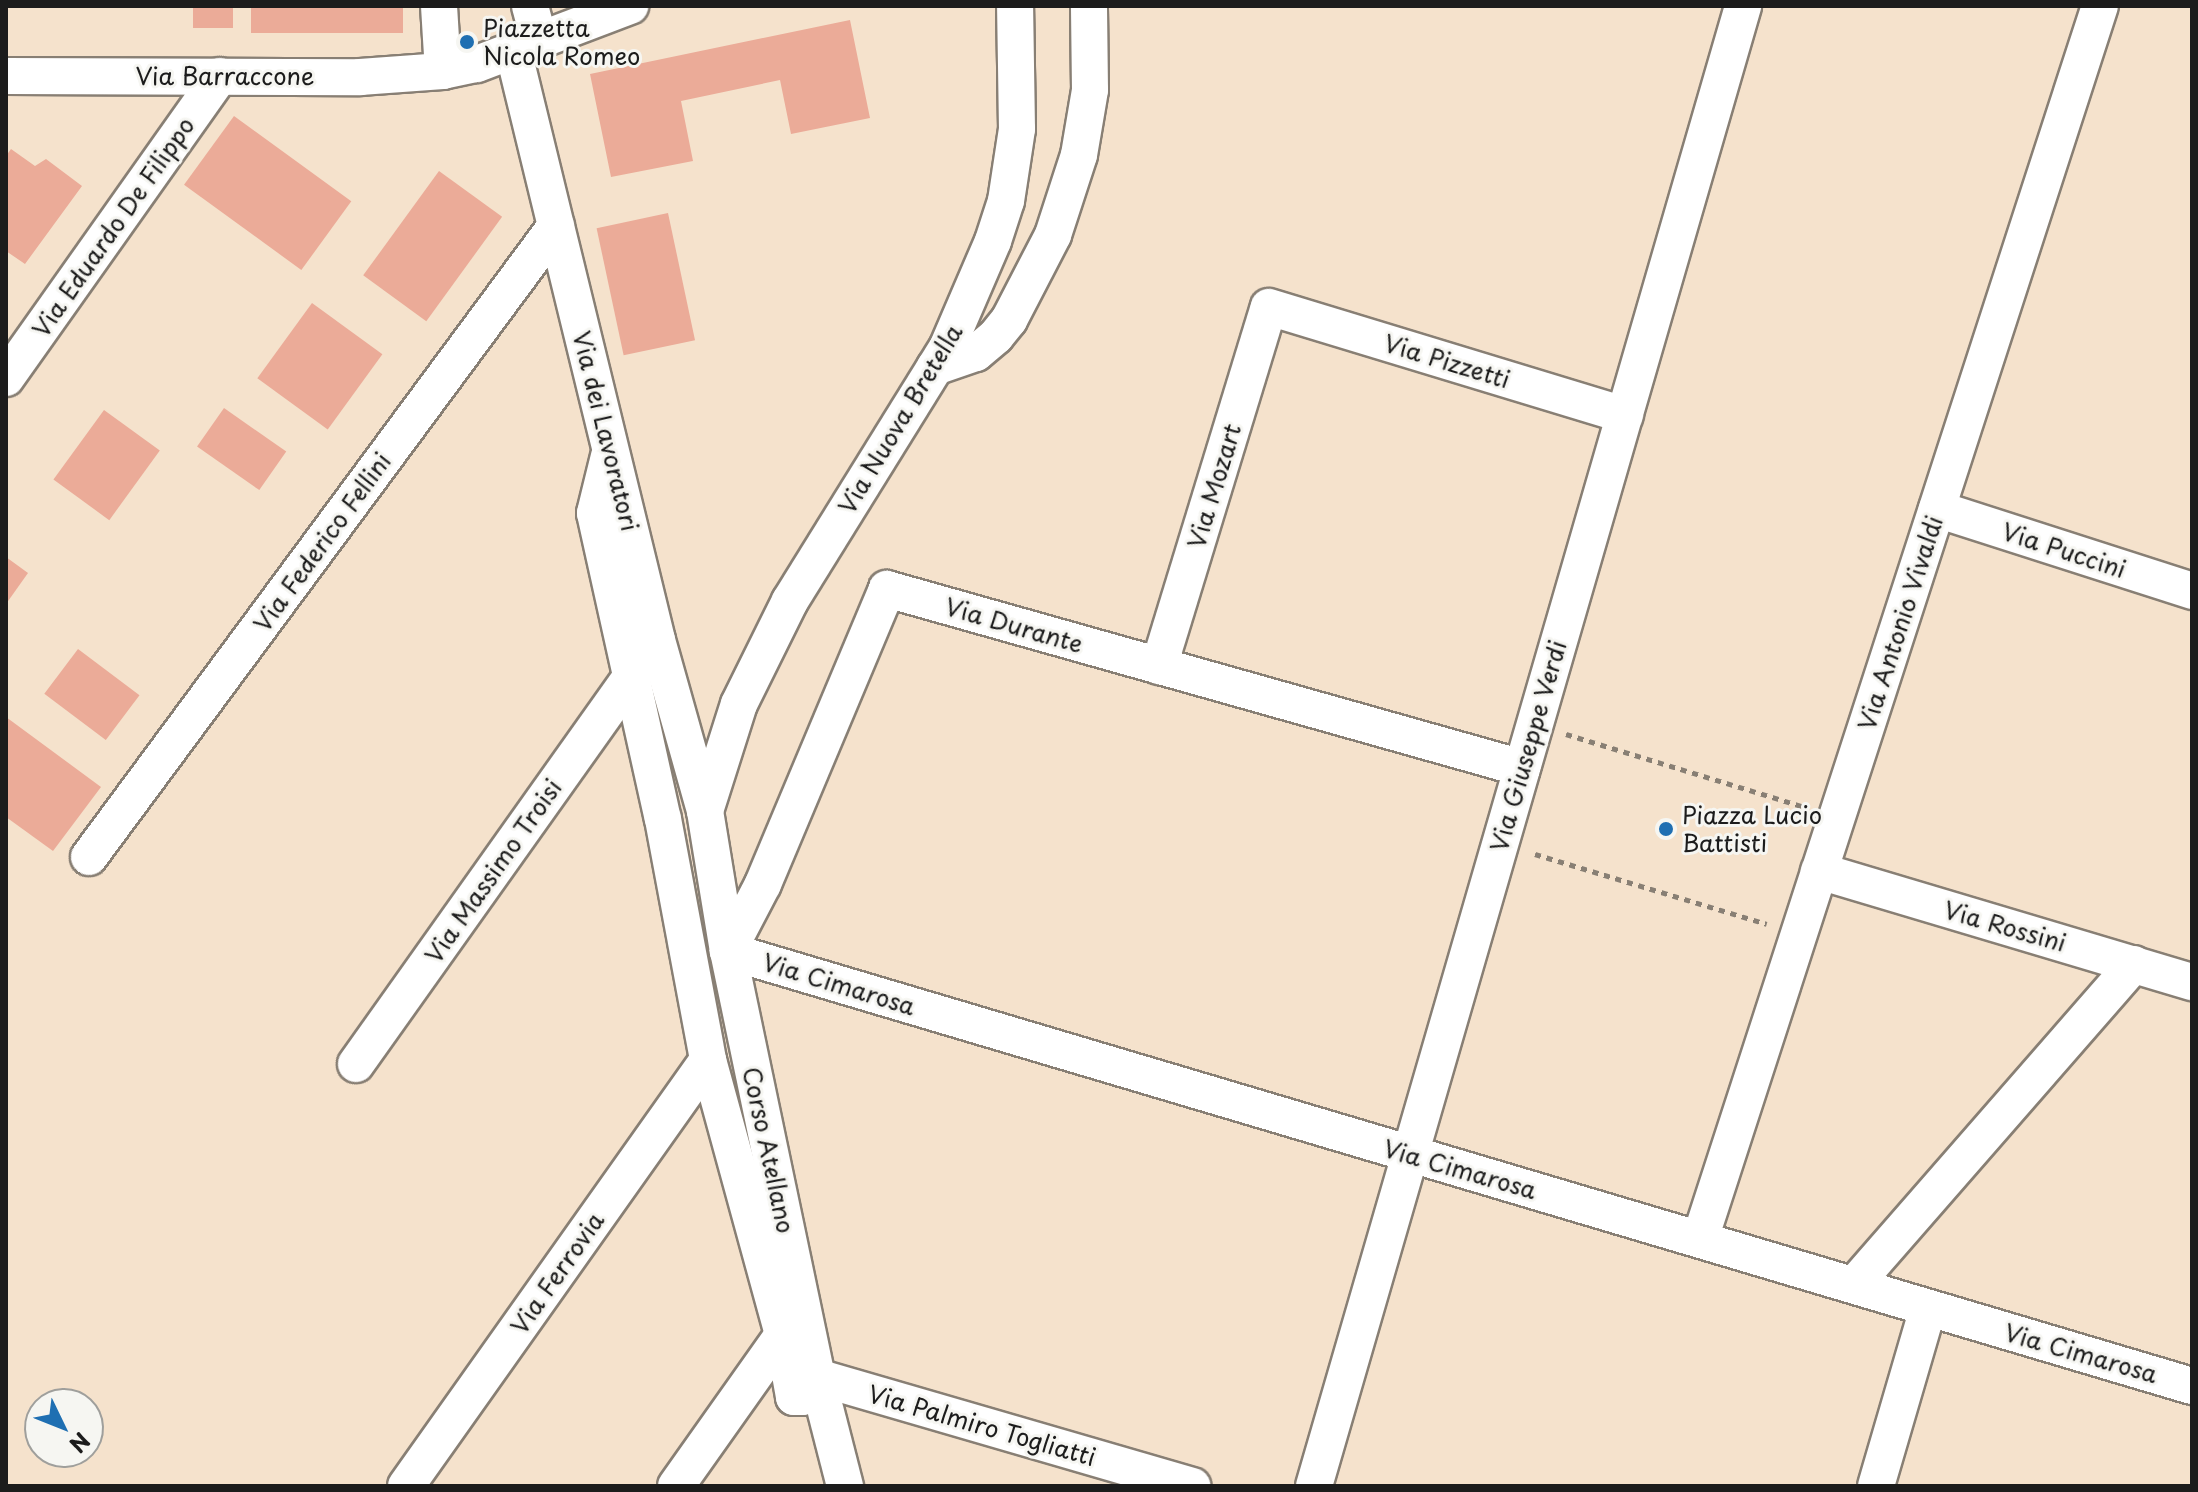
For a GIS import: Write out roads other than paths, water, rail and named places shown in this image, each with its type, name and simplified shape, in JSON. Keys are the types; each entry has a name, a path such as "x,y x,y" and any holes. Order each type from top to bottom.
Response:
{"street":[{"path":"439,6 443,71"},
{"name":"Via Barraccone","path":"6,76 360,77 443,71 527,32 630,6"},
{"name":"Via Nuova Bretella","path":"705,811 739,704 790,601 935,367 965,311 1006,201 1019,91 1015,6"},
{"path":"935,367 976,353 996,336 1009,320 1053,235 1079,155 1088,103 1089,6"},
{"name":"Via Giuseppe Verdi","path":"1314,1486 1743,6"},
{"name":"Via Antonio Vivaldi","path":"1700,1239 2100,6"},
{"name":"Via dei Lavoratori","path":"527,32 556,226 657,640 705,811"},
{"name":"Via Eduardo De Filippo","path":"6,378 220,76"},
{"name":"Via Federico Fellini","path":"89,857 556,226"},
{"name":"Via Pizzetti","path":"1269,307 1625,415"},
{"name":"Via Mozart","path":"1159,666 1269,307"},
{"path":"610,451 595,513 663,819 708,1060 783,1335 794,1397 802,1397 817,1377"},
{"name":"Via Puccini","path":"1937,509 2192,591"},
{"name":"Via Durante","path":"728,951 763,884 887,589 1522,768"},
{"name":"Via Massimo Troisi","path":"356,1064 630,678"},
{"name":"Corso Atellano","path":"705,811 728,951 817,1377 845,1486"},
{"name":"Via Rossini","path":"1819,871 2192,982"},
{"name":"Via Cimarosa","path":"728,951 2192,1386"},
{"path":"1854,1285 2134,964"},
{"name":"Via Ferrovia","path":"406,1486 708,1060"},
{"path":"1876,1486 1928,1308"},
{"path":"676,1486 783,1335"},
{"name":"Via Palmiro Togliatti","path":"817,1377 1193,1486"}],"place":[{"name":"Piazzetta Nicola Romeo","path":"467,42"},
{"name":"Piazza Lucio Battisti","path":"1666,829"}]}
